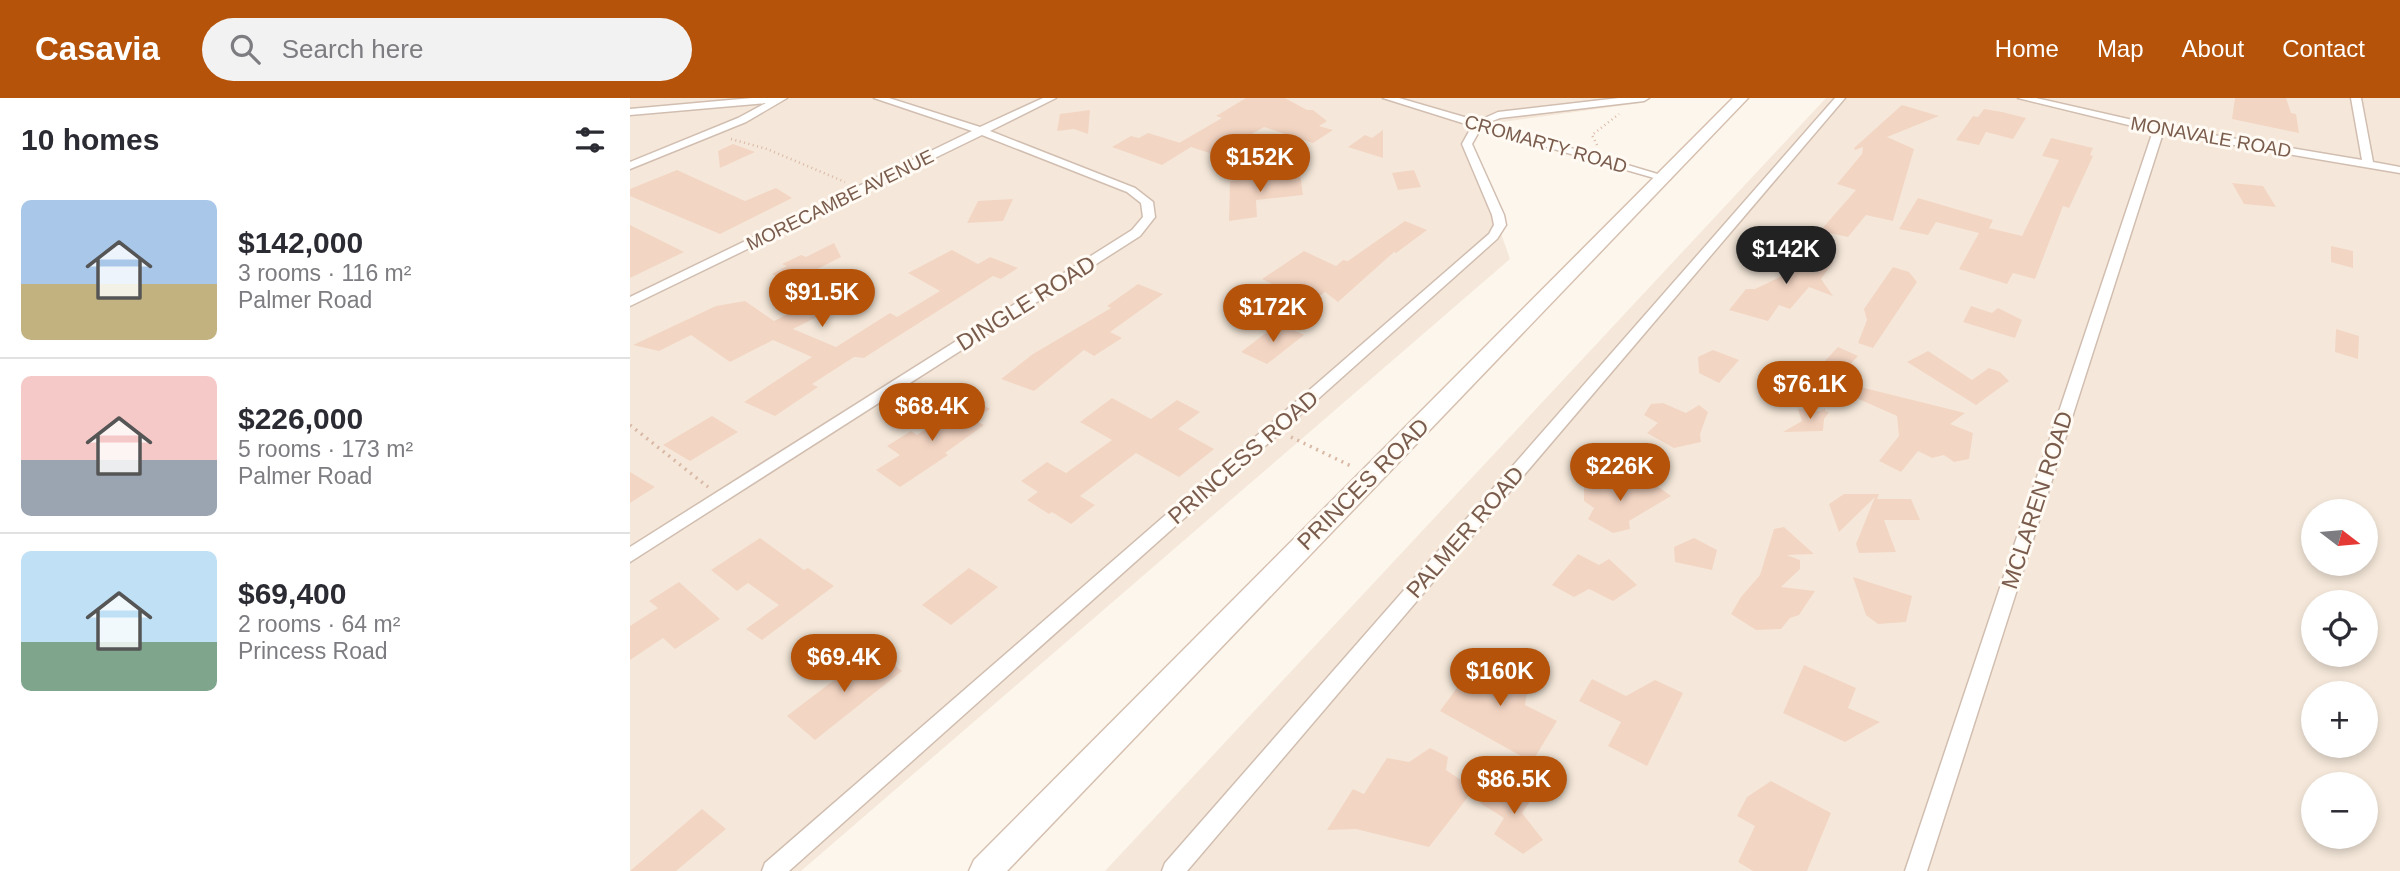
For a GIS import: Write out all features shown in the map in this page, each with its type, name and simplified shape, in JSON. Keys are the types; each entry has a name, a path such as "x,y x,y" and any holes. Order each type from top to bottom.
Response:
{"main road":[{"name":"PRINCES ROAD","path":"985,871 1741,98"}],"street":[{"path":"649,110 660,98"},
{"path":"630,112 781,98"},
{"path":"630,166 710,134 781,98"},
{"name":"DINGLE ROAD","path":"630,555 1136,233 1149,217 1147,202 1131,190 984,132 879,98"},
{"name":"MORECAMBE AVENUE","path":"630,302 860,188 984,132 1051,98"},
{"name":"CROMARTY ROAD","path":"1388,98 1665,178"},
{"path":"1477,125 1498,115 1642,98"},
{"name":"PALMER ROAD","path":"1173,871 1840,98"},
{"name":"MONAVALE ROAD","path":"2023,98 2159,129 2400,170"},
{"path":"2072,109 2077,98"},
{"path":"2356,98 2368,165"},
{"name":"PRINCESS ROAD","path":"773,871 1493,236 1500,225 1498,215 1467,144 1477,125"},
{"name":"MCLAREN ROAD","path":"1916,871 2159,129"}],"path":[{"path":"1612,163 1592,135 1642,98"},
{"path":"710,134 767,149 860,188"},
{"path":"630,425 720,497"},
{"path":"1275,429 1371,476"}],"shaded area":[{"path":"630,98 1646,98 1641,103 1487,124 1468,140 1510,259 801,871 630,871"},
{"path":"1826,98 2400,98 2400,871 1105,871"}],"building":[{"path":"1246,98 1285,98 1307,110 1313,110 1327,121 1319,126 1333,130 1313,143 1264,127 1215,155 1191,147 1162,165 1112,147 1131,136 1139,138 1148,133 1180,143 1222,118 1216,116"},
{"path":"2235,98 2286,98 2291,113 2296,114 2299,133 2232,119"},
{"path":"1902,105 1939,116 1887,137 1914,149 1893,221 1866,215 1848,237 1820,231 1856,190 1837,184 1862,154 1863,147 1854,148"},
{"path":"1984,109 2026,118 2013,139 1986,132 1979,145 1956,140 1973,116 1978,117"},
{"path":"1090,110 1088,134 1074,129 1057,131 1060,114"},
{"path":"1383,130 1383,158 1348,147 1365,135 1372,138"},
{"path":"2051,138 2093,148 2090,155 2093,156 2069,208 2063,206 2035,279 2013,273 2007,284 1959,269 1979,233 1936,222 1928,235 1899,229 1918,198 1993,220 1989,228 2022,236 2059,160 2042,156"},
{"path":"733,144 755,152 720,168 718,151"},
{"path":"677,170 745,201 776,188 792,198 720,234 630,196 630,189"},
{"path":"1414,170 1421,187 1398,190 1392,173"},
{"path":"1300,174 1303,195 1256,200 1257,217 1229,221 1230,181"},
{"path":"2232,183 2263,186 2276,207 2244,204"},
{"path":"1013,199 1003,221 967,223 978,201"},
{"path":"1405,221 1427,230 1394,252 1338,302 1325,292 1301,311 1272,299 1284,290 1262,279 1304,251 1336,266 1343,260 1348,261"},
{"path":"630,225 684,252 630,278"},
{"path":"834,243 841,257 790,283 772,274 787,266 782,264 801,255 806,257"},
{"path":"1802,246 1833,262 1821,279 1833,296 1809,287 1790,309 1779,305 1768,321 1729,310 1746,289 1755,289 1788,273 1786,265"},
{"path":"2331,246 2353,251 2353,268 2331,262"},
{"path":"952,250 978,264 990,257 1018,268 1001,279 993,276 864,358 854,357 812,384 818,387 775,416 744,402 812,357 773,340 730,362 691,335 659,351 633,345 716,306 745,301 774,321 801,307 817,317 793,329 836,347 890,313 897,317 940,291 908,273"},
{"path":"1893,267 1909,272 1917,282 1873,348 1858,343 1867,320 1864,309"},
{"path":"1138,284 1163,294 1110,332 1122,338 1094,356 1084,350 1034,391 1001,379 1033,354 1111,308 1107,306"},
{"path":"1971,306 1992,313 1998,308 2022,320 2015,338 1963,322"},
{"path":"1279,323 1304,335 1267,364 1241,352"},
{"path":"2336,329 2359,336 2358,359 2335,352"},
{"path":"1838,347 1858,356 1844,371 1824,362"},
{"path":"1713,350 1739,360 1719,383 1699,373 1698,357"},
{"path":"1928,351 1972,380 1989,368 2000,372 2009,381 1976,405 1907,362"},
{"path":"1848,384 1965,413 1950,424 1973,433 1969,459 1954,462 1944,455 1932,458 1918,451 1901,472 1879,461 1899,436 1897,416 1845,393"},
{"path":"970,398 990,409 974,420 984,425 945,453 948,455 900,487 876,470 900,455 887,446 911,431 917,435"},
{"path":"1112,398 1151,419 1177,400 1200,412 1178,429 1214,449 1179,477 1136,453 1080,496 1095,505 1071,524 1027,500 1038,492 1021,481 1047,462 1066,473 1112,440 1080,422"},
{"path":"1663,403 1686,413 1699,405 1708,412 1700,434 1701,442 1674,448 1647,433 1658,423 1644,415 1651,404"},
{"path":"1825,408 1825,411 1829,412 1824,419 1823,431 1783,432 1802,421 1798,409 1820,411"},
{"path":"712,416 738,432 690,461 663,445"},
{"path":"630,472 655,487 630,503"},
{"path":"1610,479 1649,487 1657,486 1671,496 1629,521 1630,529 1613,533 1588,519 1594,508 1584,501 1584,487 1598,481 1605,483"},
{"path":"1844,494 1879,494 1877,499 1911,499 1920,520 1884,520 1896,552 1859,553 1856,544 1875,497 1839,532 1829,504"},
{"path":"1784,527 1814,554 1787,555 1800,560 1800,569 1781,587 1815,591 1799,615 1790,618 1781,629 1756,630 1731,614 1741,597 1760,575 1774,529"},
{"path":"760,538 804,570 808,568 834,586 762,640 746,629 779,605 748,583 737,591 711,570"},
{"path":"1694,538 1717,550 1712,570 1675,562 1674,547"},
{"path":"1578,554 1599,565 1609,559 1637,585 1613,601 1589,589 1574,597 1552,585"},
{"path":"969,568 998,587 951,625 922,605"},
{"path":"1853,577 1912,596 1906,622 1878,624 1866,615"},
{"path":"679,582 720,619 675,649 663,638 630,660 630,626 658,608 649,601"},
{"path":"875,649 902,671 815,740 787,716"},
{"path":"1479,658 1495,666 1507,662 1530,670 1525,705 1557,721 1532,762 1440,711"},
{"path":"1804,665 1856,688 1848,708 1880,722 1845,742 1783,713"},
{"path":"1592,679 1626,696 1655,680 1683,693 1647,766 1608,746 1621,722 1579,701"},
{"path":"1430,748 1448,757 1446,770 1474,789 1429,847 1356,829 1327,830 1353,789 1364,794 1387,758 1409,762"},
{"path":"1512,781 1538,790 1522,813 1543,840 1523,854 1494,834 1504,818 1480,803"},
{"path":"1771,781 1831,813 1807,871 1753,871 1738,862 1755,826 1737,816 1747,797"},
{"path":"702,809 726,829 676,871 630,871"}]}
